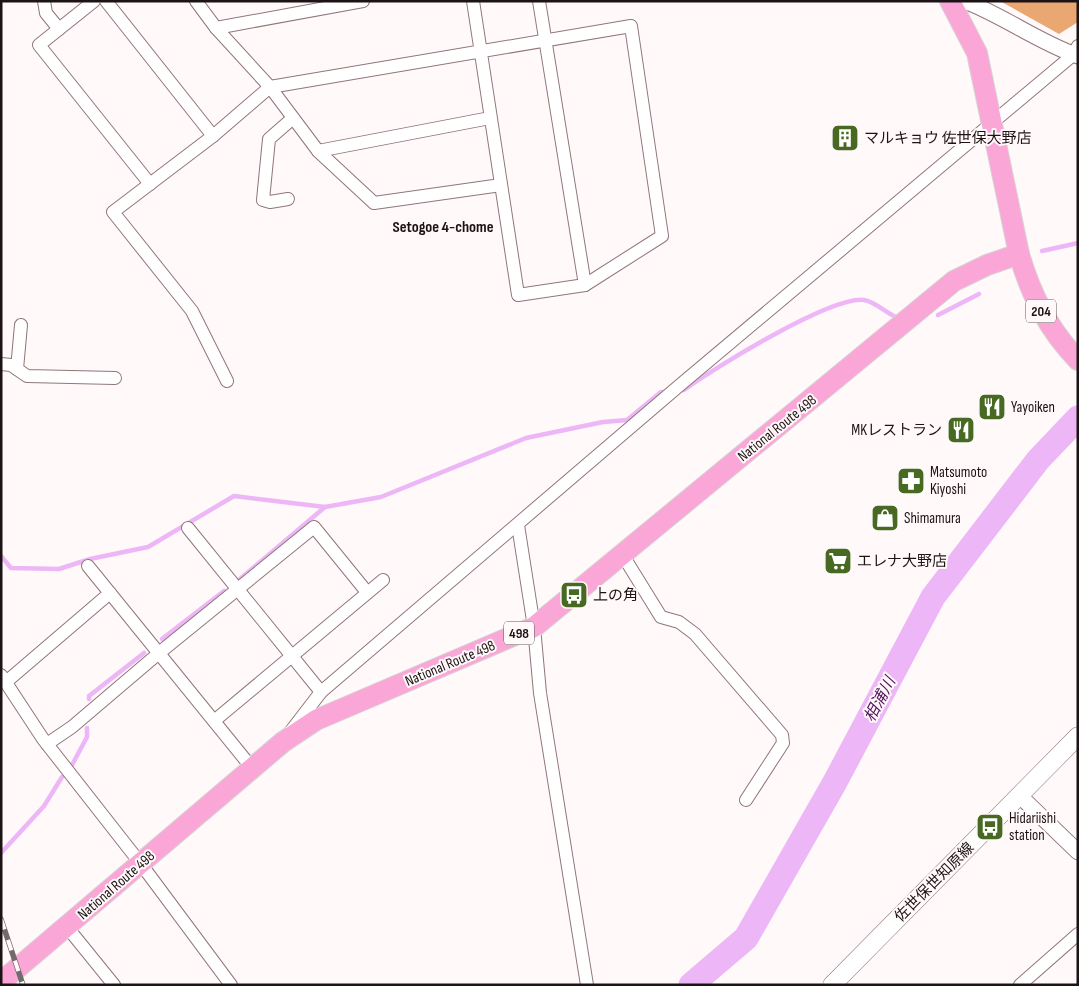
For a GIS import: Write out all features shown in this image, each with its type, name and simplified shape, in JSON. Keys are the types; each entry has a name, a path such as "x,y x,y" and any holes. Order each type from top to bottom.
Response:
{"highway":[{"name":"204","path":"950,1 977,53 1019,254 1029,286 1045,318 1061,342 1078,360"},
{"name":"National Route 498","path":"2,981 283,742 316,720 534,627 954,281 987,265 1019,254"}],"main road":[{"name":"佐世保世知原線","path":"832,985 1078,736"}],"street":[{"path":"44,1 46,13 59,29"},
{"path":"94,1 39,45 150,184"},
{"path":"106,1 213,136"},
{"path":"196,1 216,28 270,87 318,151 374,203 501,185"},
{"path":"216,28 363,1"},
{"path":"227,381 192,311 113,212 213,136 270,87 482,51 545,40 631,26 662,236 585,285 518,295 490,118 482,51 473,1"},
{"path":"539,1 585,285"},
{"path":"965,1 981,8 1020,31 1076,52"},
{"path":"283,742 321,692 680,385 1076,52"},
{"path":"288,199 270,202 262,200 270,140 293,118"},
{"path":"318,151 490,118"},
{"path":"17,369 22,325"},
{"path":"1,364 12,365 27,376 116,378"},
{"path":"518,525 534,627 540,692 587,985"},
{"path":"47,744 72,727 159,653 239,590 314,527 366,592"},
{"path":"188,528 321,692"},
{"path":"622,554 661,616 679,622 695,634 782,735 783,743 746,800"},
{"path":"88,566 252,768"},
{"path":"214,721 366,592 383,580"},
{"path":"110,593 4,678 47,744 141,864 231,985"},
{"path":"1020,796 1078,852"},
{"path":"67,927 114,985"},
{"path":"1020,985 1078,934"}],"shaded area":[{"path":"1000,1 1078,1 1078,22 1059,34"}],"waterway":[{"path":"1042,251 1078,243"},
{"path":"938,315 979,294"},
{"path":"679,390 684,390 773,335 826,309 848,302 864,300 875,304 894,316"},
{"path":"1,556 11,568 59,569 90,559 148,547 234,496 325,507 381,497 526,438 603,422 627,420 661,392 667,392"},
{"name":"相浦川","path":"691,985 746,938 835,782 933,597 1038,460 1078,418"},
{"path":"240,579 325,507"},
{"path":"162,639 224,591"},
{"path":"89,699 89,696 144,653"},
{"path":"72,765 87,737 87,728"},
{"path":"1,853 44,806 62,777"}],"railway":[{"path":"1,919 23,985"}],"place":[{"name":"マルキョウ 佐世保大野店","path":"845,138"},
{"name":"Yayoiken","path":"992,407"},
{"name":"MKレストラン","path":"961,430"},
{"name":"Matsumoto Kiyoshi","path":"911,481"},
{"name":"Shimamura","path":"885,518"},
{"name":"エレナ大野店","path":"838,561"},
{"name":"上の角","path":"574,595"},
{"name":"Hidariishi station","path":"990,827"}],"district":[{"name":"Setogoe 4-chome","path":"443,226"}]}
